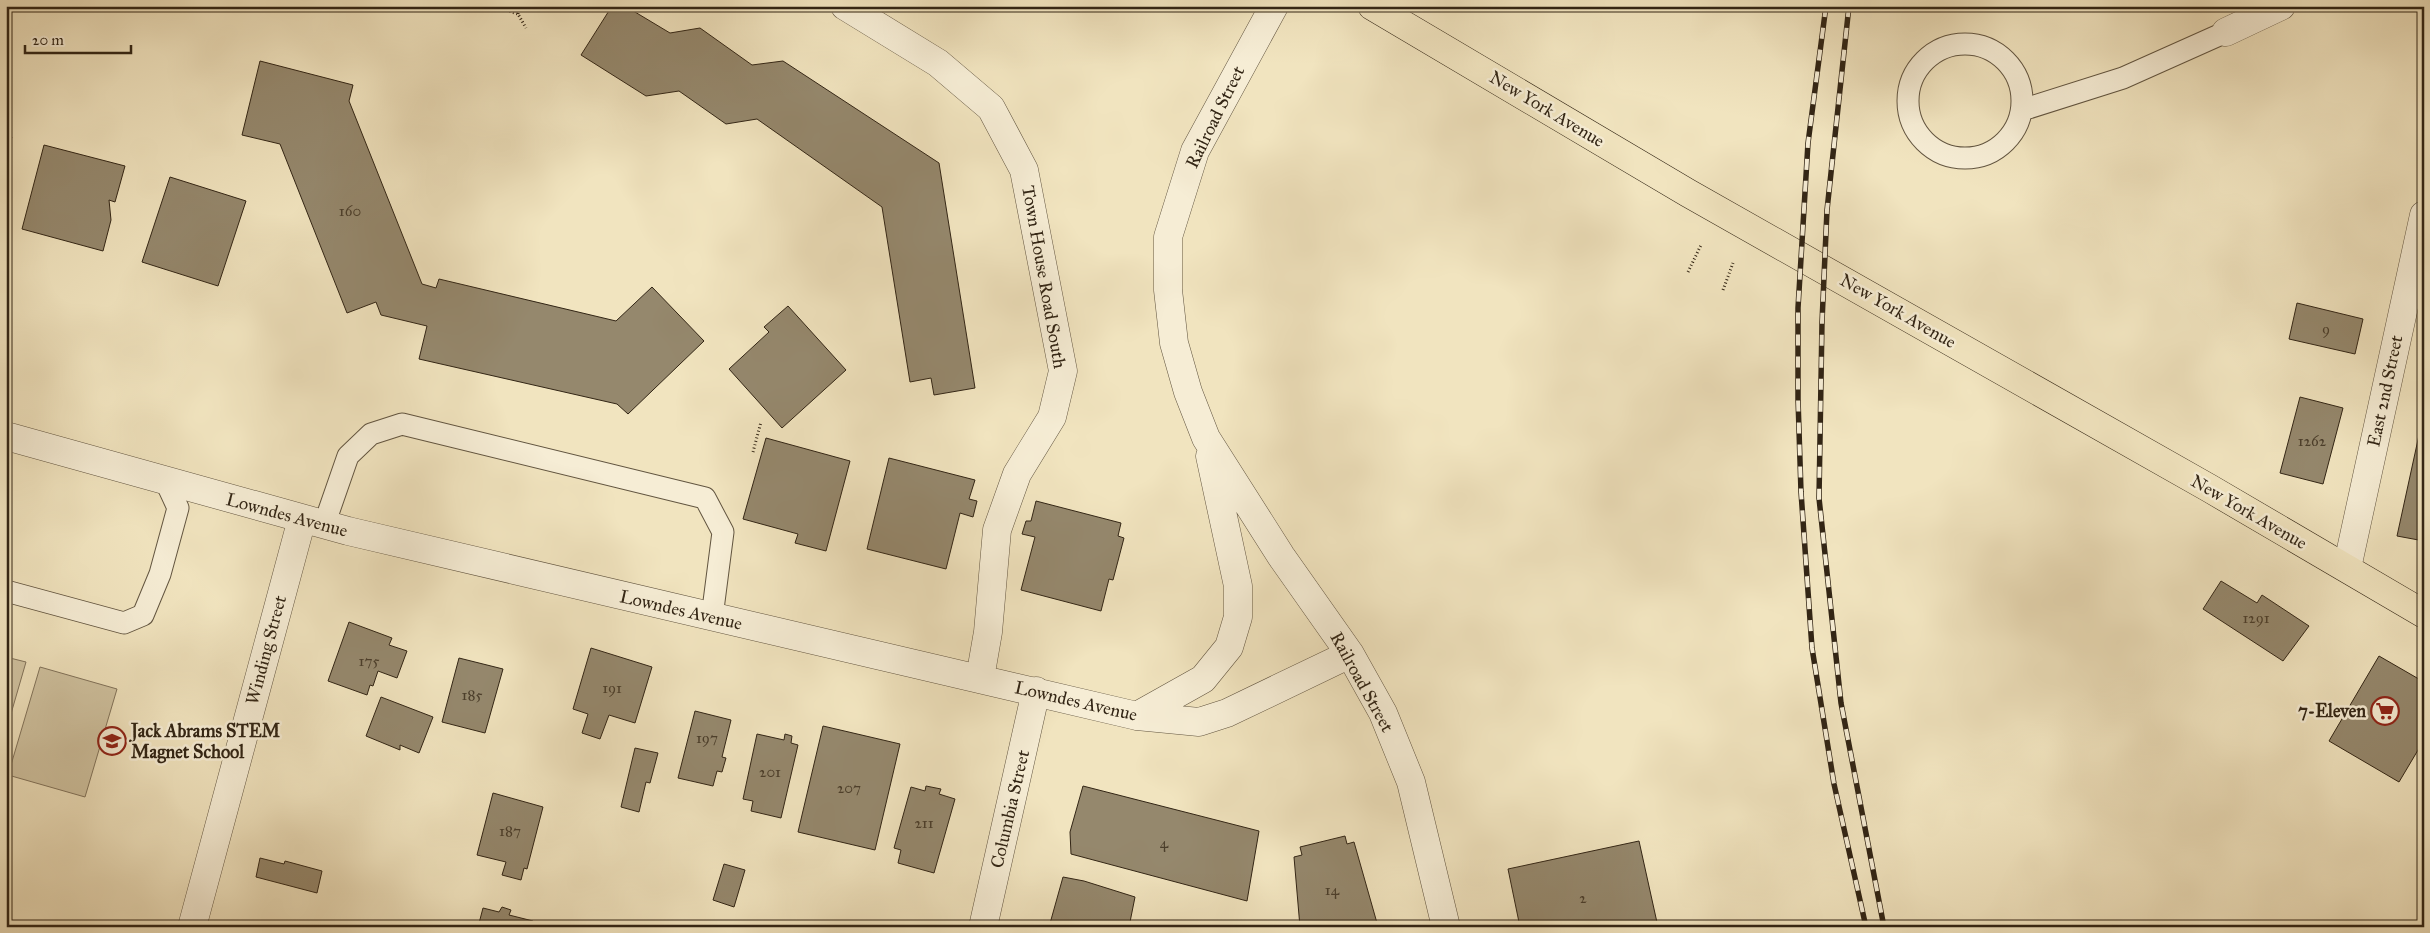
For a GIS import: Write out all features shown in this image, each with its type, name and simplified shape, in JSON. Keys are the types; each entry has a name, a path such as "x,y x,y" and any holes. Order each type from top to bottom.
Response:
{"main road":[{"name":"New York Avenue","path":"1372,6 1688,194 2347,568 2424,614"}],"street":[{"name":"Town House Road South","path":"845,6 938,63 991,108 1024,170 1064,371 1052,417 1017,474 997,530 988,632 980,678"},
{"name":"Railroad Street","path":"1137,716 1203,679 1229,647 1238,617 1238,586 1206,438 1188,392 1174,343 1168,290 1168,237 1195,151 1274,6"},
{"path":"2226,32 2280,6"},
{"name":"East 2nd Street","path":"2347,568 2424,215"},
{"name":"Lowndes Avenue","path":"6,436 313,522 1137,716 1170,721 1199,722 1227,713 1350,654"},
{"name":"Railroad Street","path":"1206,438 1281,556 1350,654 1383,713 1411,782 1446,927"},
{"name":"Winding Street","path":"192,927 313,522"},
{"name":"Columbia Street","path":"983,927 1036,691"}],"lane":[{"path":"2022,110 2123,78 2226,32"},
{"path":"1975,44 1988,47 2004,58 2016,73 2022,91 2022,110 2016,128 2005,143 1989,153 1971,158 1953,157 1935,150 1921,138 1911,122 1908,104 1910,85 1918,68 1931,54 1949,45 1975,44"},
{"path":"313,522 348,456 371,434 402,424 706,498 722,532 712,617"},
{"path":"6,590 124,623 143,615 160,574 178,508 166,482"}],"path":[{"path":"493,6 518,14"},
{"path":"519,6 518,14 526,28"},
{"path":"1688,272 1701,244"},
{"path":"1723,290 1733,263"},
{"path":"753,452 761,422"}],"shaded area":[{"path":"6,657 26,662 6,731"},
{"path":"40,667 117,689 85,797 8,775"}],"building":[{"path":"612,6 625,6 670,33 700,28 752,65 783,61 939,163 975,388 934,395 931,378 910,382 882,207 757,119 726,124 679,91 646,96 581,55"},
{"path":"260,61 353,85 349,101 422,284 436,288 439,279 616,321 652,287 704,341 628,414 617,404 419,359 427,326 381,315 376,302 347,313 280,144 242,135"},
{"path":"6,135 12,137 6,157"},
{"path":"44,145 125,166 115,202 109,200 111,220 103,251 22,229"},
{"path":"170,177 246,201 218,286 142,262"},
{"path":"2297,303 2363,319 2355,354 2289,339"},
{"path":"788,306 846,370 782,428 729,369 769,332 764,327"},
{"path":"2300,397 2343,408 2323,484 2280,473"},
{"path":"2424,412 2424,541 2397,536"},
{"path":"766,438 850,461 826,551 795,543 798,534 743,519"},
{"path":"889,458 975,480 969,499 977,501 973,517 960,513 946,569 867,549"},
{"path":"1036,501 1121,523 1118,536 1124,538 1113,580 1109,579 1101,611 1021,590 1035,537 1022,534 1026,521 1031,521"},
{"path":"2221,581 2257,603 2262,595 2309,626 2283,661 2203,609"},
{"path":"349,622 392,638 389,645 407,651 397,678 378,671 373,686 370,685 367,695 328,681"},
{"path":"591,648 652,667 635,723 609,715 600,739 582,733 588,714 573,709"},
{"name":"7-Eleven","path":"2379,656 2424,682 2424,740 2399,782 2329,741"},
{"path":"459,658 503,669 485,733 442,722"},
{"path":"381,697 433,717 419,753 400,745 400,750 366,736"},
{"path":"695,711 731,720 722,757 726,758 722,772 717,771 713,786 678,778"},
{"path":"823,726 900,744 875,850 798,832"},
{"path":"757,734 784,740 785,734 792,736 791,743 798,745 781,818 751,811 753,801 743,799"},
{"path":"635,748 658,753 650,783 646,782 639,812 621,807"},
{"path":"926,786 941,789 939,794 955,799 934,873 898,863 901,850 894,848 911,787 925,791"},
{"path":"1083,786 1259,831 1247,901 1071,854 1070,832"},
{"path":"493,793 543,807 527,869 524,868 521,880 502,875 506,862 477,855"},
{"path":"1345,836 1347,844 1354,842 1377,923 1355,927 1300,927 1294,857 1302,855 1300,847"},
{"path":"1639,841 1658,927 1520,927 1508,869"},
{"path":"260,858 284,864 285,861 322,871 317,893 256,877"},
{"path":"724,864 745,870 734,907 713,900"},
{"path":"1063,877 1084,881 1135,897 1129,927 1049,927"},
{"path":"502,907 511,910 509,915 533,921 532,927 478,927 483,908 499,912"},
{"path":"632,923 645,926 645,927 631,927"}],"railway":[{"path":"1826,6 1808,143 1798,308 1801,492 1812,648 1834,784 1866,927"},
{"path":"1849,6 1827,210 1822,322 1819,498 1841,703 1884,927"}],"place":[{"name":"7-Eleven","path":"2385,711"},
{"name":"Jack Abrams STEM Magnet School","path":"112,741"}]}
